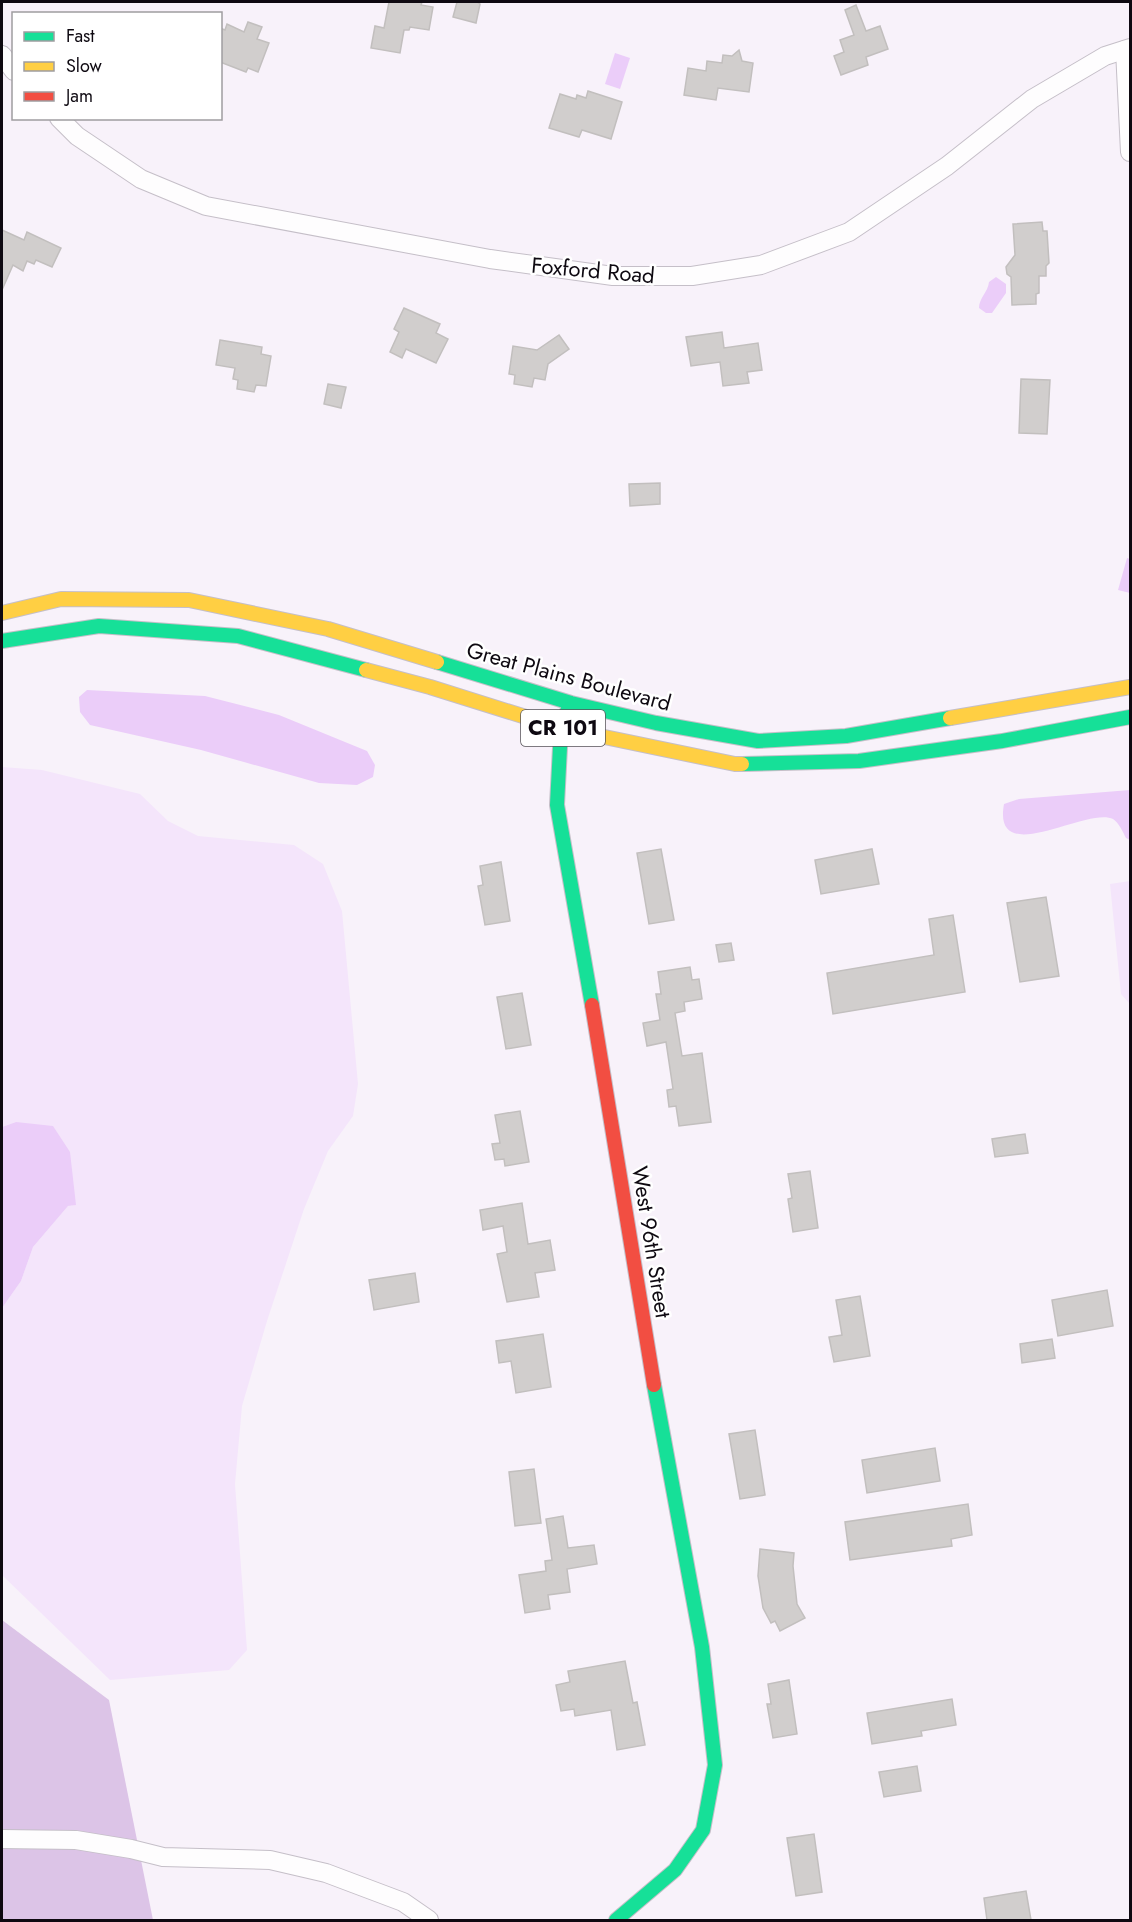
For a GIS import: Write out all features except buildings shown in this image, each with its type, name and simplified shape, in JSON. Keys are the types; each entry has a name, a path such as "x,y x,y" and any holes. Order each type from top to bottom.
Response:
{"main road":[{"name":"Great Plains Boulevard","path":"2,613 61,599 189,600 328,629 570,703 656,723 758,741 847,736 1131,687"},
{"name":"Great Plains Boulevard","path":"2,641 99,626 238,636 430,687 561,728 735,764 859,761 1002,741 1131,717"},
{"name":"West 96th Street","path":"570,703 561,728 557,805 578,918 658,1410 702,1647 715,1765 703,1830 675,1870 616,1920"}],"street":[{"name":"Foxford Road","path":"61,120 77,136 141,179 206,206 489,259 613,276 692,276 761,265 849,232 947,166 1032,99 1105,56 1128,49"},
{"path":"1128,49 1131,152"},
{"path":"2,55 12,68"},
{"path":"2,1839 76,1840 164,1857 270,1860 326,1873 404,1902 429,1920"}],"shaded area":[{"path":"615,53 630,58 620,89 605,84"},
{"path":"996,277 1006,284 1006,293 992,313 986,313 979,308 979,304 989,282"},
{"path":"1127,558 1130,559 1130,593 1118,590"},
{"path":"87,690 205,696 279,715 367,751 375,765 373,777 357,785 319,783 201,750 90,725 80,712 79,697"},
{"path":"2,767 42,770 140,794 168,821 198,836 294,845 323,864 342,911 358,1084 353,1116 328,1151 304,1209 242,1406 235,1484 247,1650 229,1670 110,1680 2,1575 2,1308 21,1281 33,1247 68,1206 75,1205 16,1122 2,1127"},
{"path":"1130,790 1130,840 1126,838 1113,819 1100,817 1026,834 1012,832 1004,823 1004,804 1019,799"},
{"path":"1130,881 1130,1004 1121,994 1110,884"},
{"path":"16,1122 53,1126 70,1152 76,1205 68,1206 33,1247 21,1281 2,1308 2,1127"},
{"path":"2,1620 109,1700 153,1920 2,1920"}],"traffic: fast":[{"path":"2,641 99,626 238,636 366,670"},
{"path":"437,662 571,703 656,723 758,741 846,736 950,718"},
{"path":"568,709 561,728 557,805 592,1005"},
{"path":"742,764 859,761 1002,741 1130,717"},
{"path":"616,1920 675,1870 703,1830 715,1765 702,1647 654,1385"}],"traffic: slow":[{"path":"2,613 61,599 189,600 328,629 437,662"},
{"path":"366,670 430,687 561,728 742,764"},
{"path":"950,718 1130,687"}],"traffic: jam":[{"path":"592,1005 654,1385"}]}
